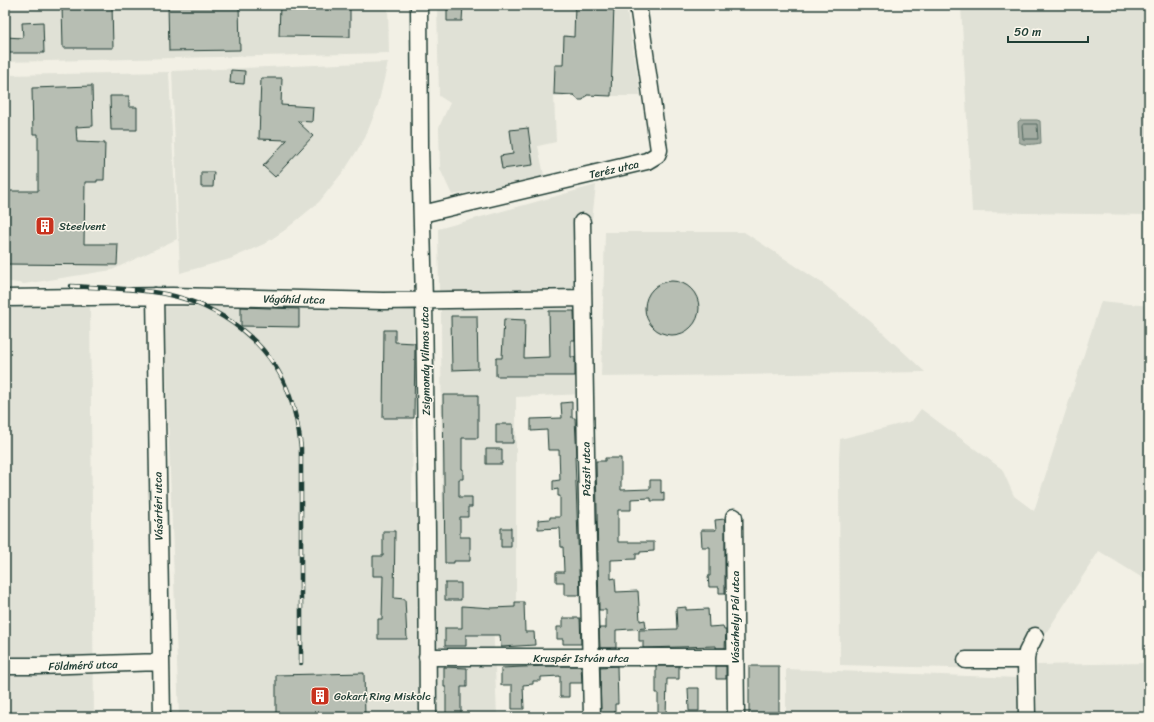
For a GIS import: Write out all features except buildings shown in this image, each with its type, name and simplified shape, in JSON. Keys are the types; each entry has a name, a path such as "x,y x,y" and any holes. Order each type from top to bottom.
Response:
{"street":[{"name":"Zsigmondy Vilmos utca","path":"419,5 424,301 428,717"},
{"name":"Teréz utca","path":"422,214 647,161 657,155 659,150 638,5"},
{"name":"Pázsit utca","path":"582,222 592,717"},
{"name":"Vágóhíd utca","path":"5,298 155,296 424,301 583,298"},
{"name":"Vásártéri utca","path":"155,296 162,717"},
{"name":"Vásárhelyi Pál utca","path":"734,517 736,717"},
{"path":"1027,717 1026,660 1027,652 1035,636"},
{"name":"Kruspér István utca","path":"427,656 590,658 735,657"},
{"path":"966,660 1026,660"},
{"name":"Földmérő utca","path":"5,666 161,662"}],"shaded area":[{"path":"5,5 388,5 389,53 5,62"},
{"path":"437,5 626,5 641,96 554,96 556,142 538,146 545,180 452,195 440,169 439,127 450,103 439,96"},
{"path":"961,5 1149,5 1149,215 972,212"},
{"path":"388,62 378,105 365,138 346,168 319,202 285,230 264,244 230,259 180,273 172,71"},
{"path":"169,72 177,239 112,270 24,284 5,281 5,75"},
{"path":"596,185 583,298 585,394 516,397 516,620 493,621 497,716 515,717 179,717 164,307 414,309 412,503 442,502 441,312 439,290 438,229"},
{"path":"605,232 744,232 822,283 870,321 925,372 601,377"},
{"path":"1101,301 1149,306 1149,582 1099,551 1022,670 840,665 840,439 912,421 921,409 1002,469 1014,496 1034,511"},
{"path":"5,303 90,306 94,717 5,717"},
{"path":"1149,663 1149,717 1037,717 1037,665"},
{"path":"786,669 1019,678 1019,717 786,717"}],"water":[{"path":"1020,120 1040,121 1041,143 1027,144 1019,142 1018,122"}],"railway":[{"path":"71,286 130,289 153,292 185,299 205,307 224,317 241,329 271,360 282,378 294,410 301,448 301,663"}],"place":[{"name":"Steelvent","path":"45,226"},
{"name":"Gokart Ring Miskolc","path":"320,696"}]}
